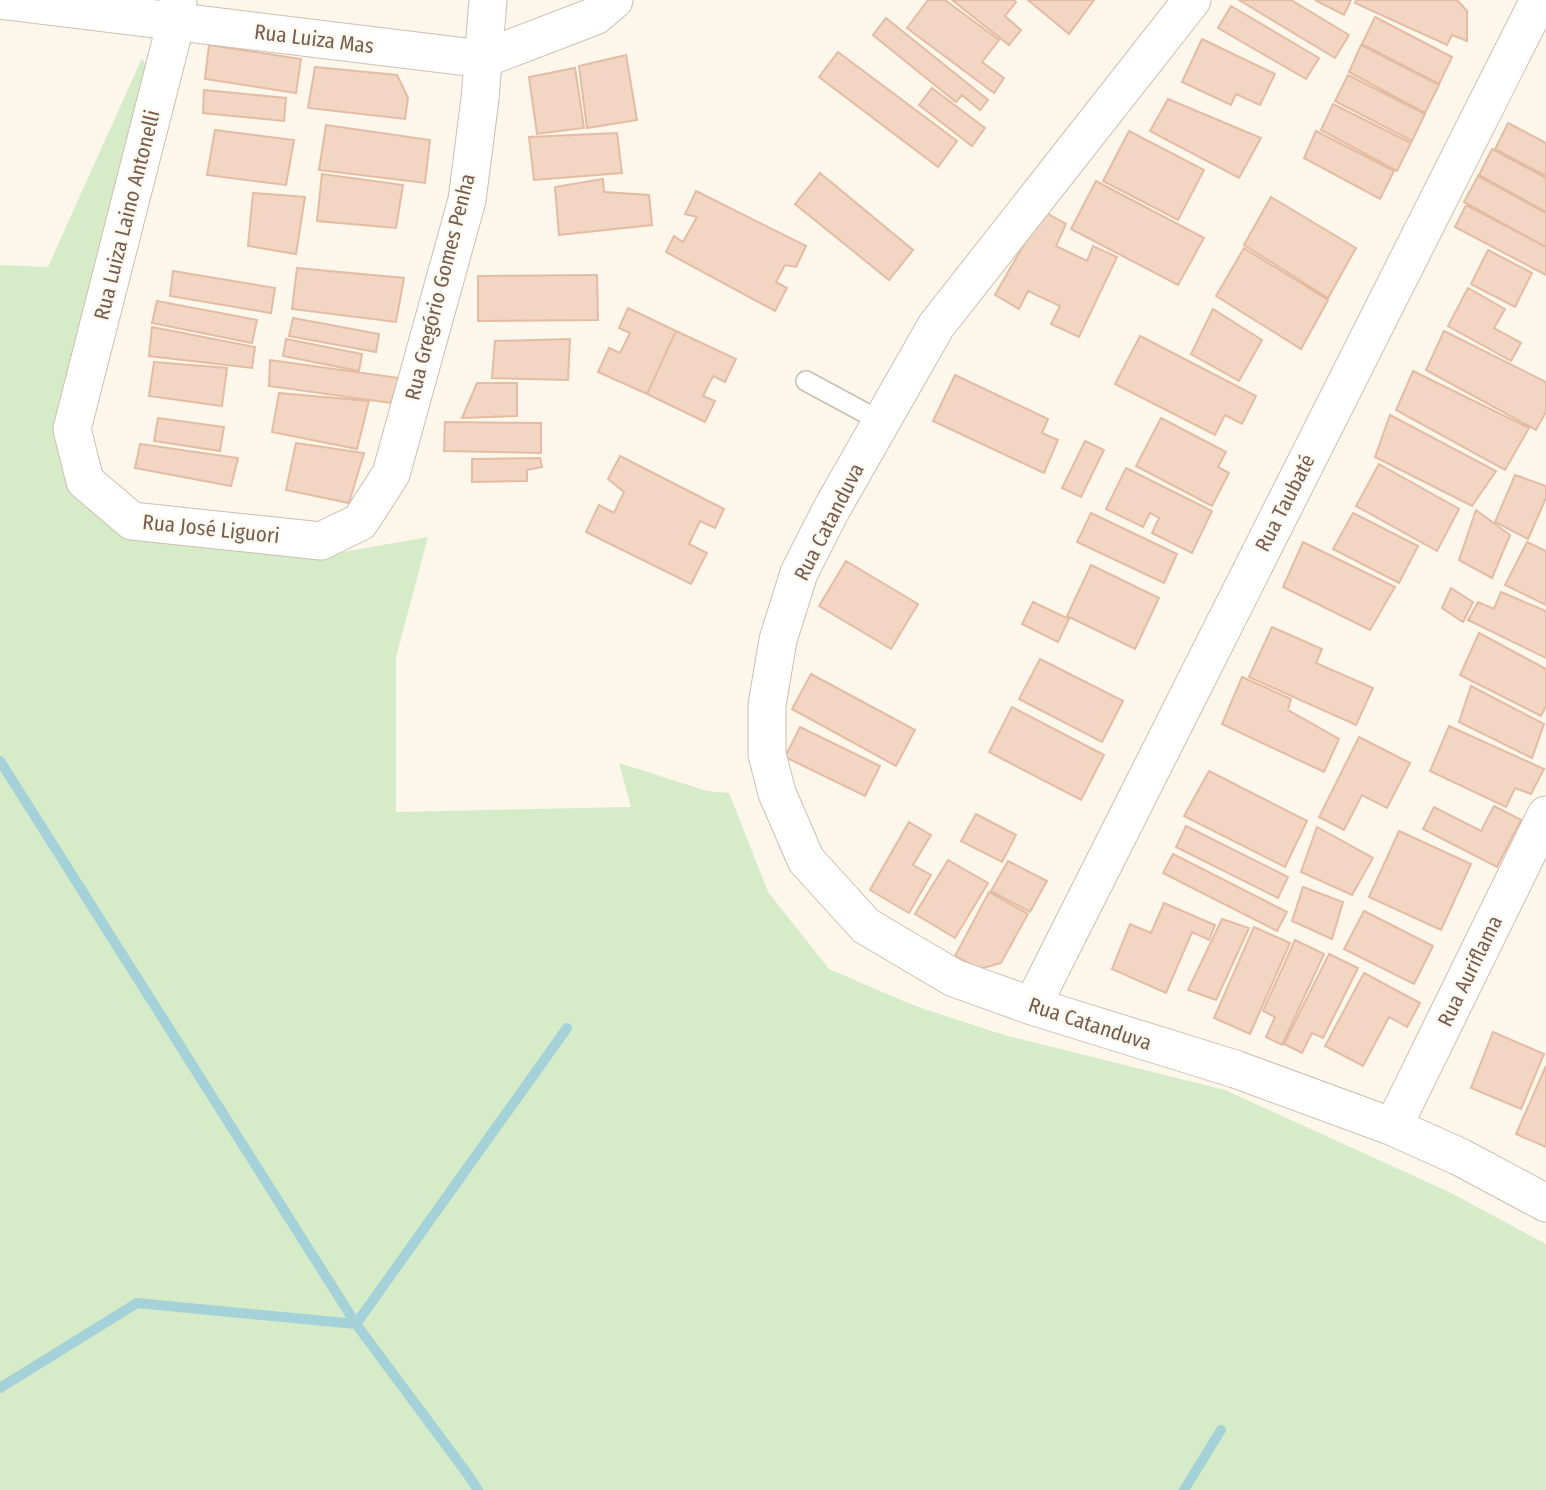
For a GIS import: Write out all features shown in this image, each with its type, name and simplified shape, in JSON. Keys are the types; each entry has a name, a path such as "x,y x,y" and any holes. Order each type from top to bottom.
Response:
{"street":[{"name":"Rua Luiza Mas","path":"0,0 177,11 483,59 595,16 614,0"},
{"name":"Rua Gregório Gomes Penha","path":"359,522 391,474 467,200 480,99 488,0"},
{"name":"Rua Catanduva","path":"1192,0 936,326 831,510 799,573 778,640 766,705 767,754 777,793 806,860 866,926 954,978 1032,1006 1235,1069 1393,1127 1460,1157 1546,1203"},
{"name":"Rua Taubaté","path":"1032,1006 1539,0"},
{"name":"Rua Luiza Laino Antonelli","path":"72,429 177,11"},
{"name":"Rua José Liguori","path":"72,429 85,481 132,521 321,541 359,522"},
{"name":"Rua Auriflama","path":"1393,1127 1546,815"}],"lane":[{"path":"806,381 882,422"}],"green space":[{"path":"142,58 151,74 61,429 118,529 321,556 428,537 396,657 396,812 631,807 619,763 707,791 729,793 768,892 829,969 915,1006 1004,1035 1225,1090 1449,1192 1546,1244 1546,1490 0,1490 0,265 48,267"}],"building":[{"path":"928,0 945,0 999,40 982,62 1004,78 994,93 907,28"},
{"path":"952,0 1014,0 1016,2 1005,16 1021,30 1009,45"},
{"path":"1028,0 1094,0 1069,34"},
{"path":"1239,0 1291,0 1349,35 1335,58"},
{"path":"1315,0 1351,0 1344,15"},
{"path":"1356,0 1457,0 1467,11 1467,41 1452,35 1447,45 1355,3"},
{"path":"1231,6 1319,58 1306,79 1218,28"},
{"path":"1375,17 1452,57 1439,84 1362,44"},
{"path":"886,18 988,100 980,110 962,95 956,102 873,35"},
{"path":"1202,39 1275,74 1260,105 1236,94 1231,105 1182,82"},
{"path":"209,45 301,59 296,93 205,79"},
{"path":"1361,45 1439,85 1425,113 1349,72"},
{"path":"838,52 957,141 938,167 819,77"},
{"path":"626,55 637,120 587,128 579,66"},
{"path":"315,67 397,75 408,98 405,119 308,108"},
{"path":"575,68 584,128 537,134 529,77"},
{"path":"1348,75 1425,114 1412,141 1335,101"},
{"path":"932,88 985,128 972,146 919,105"},
{"path":"204,90 286,98 284,121 203,113"},
{"path":"1168,99 1261,138 1239,178 1150,131"},
{"path":"1333,104 1411,143 1397,171 1321,130"},
{"path":"1508,123 1546,143 1546,176 1495,149"},
{"path":"326,125 430,140 425,183 319,170"},
{"path":"215,130 294,140 286,185 207,175"},
{"path":"1129,131 1204,170 1178,220 1103,181"},
{"path":"1316,131 1394,171 1380,199 1304,158"},
{"path":"617,133 622,173 534,180 529,137"},
{"path":"1492,149 1546,178 1546,212 1479,175"},
{"path":"820,173 913,250 889,280 795,204"},
{"path":"322,174 403,185 396,228 317,221"},
{"path":"1478,176 1546,213 1546,247 1464,202"},
{"path":"603,179 604,192 649,195 652,225 559,235 555,187"},
{"path":"1096,181 1204,238 1178,285 1071,229"},
{"path":"696,191 806,246 796,267 785,265 776,282 787,288 775,311 666,252 674,236 683,242 697,217 685,214"},
{"path":"253,193 305,197 296,254 248,246"},
{"path":"1271,197 1356,248 1328,298 1244,245"},
{"path":"1466,205 1546,247 1546,275 1455,227"},
{"path":"1043,211 1066,224 1056,246 1087,261 1093,246 1117,257 1079,337 1051,324 1060,306 1028,291 1019,309 995,295"},
{"path":"1244,248 1328,300 1301,349 1216,296"},
{"path":"1488,250 1532,273 1515,307 1471,284"},
{"path":"297,268 404,278 396,322 292,309"},
{"path":"173,271 275,288 271,313 170,296"},
{"path":"597,275 598,320 478,321 478,276"},
{"path":"1468,288 1505,309 1494,328 1521,343 1511,361 1448,326"},
{"path":"157,301 257,320 252,343 152,323"},
{"path":"628,308 676,331 647,394 598,372 609,348 620,353 630,333 619,328"},
{"path":"1213,309 1262,340 1239,381 1191,354"},
{"path":"293,318 379,334 376,352 289,336"},
{"path":"152,327 255,347 252,368 149,356"},
{"path":"676,331 736,359 725,382 713,376 703,396 715,401 705,422 647,394"},
{"path":"1444,331 1546,382 1546,412 1536,430 1426,370"},
{"path":"1140,336 1256,396 1242,424 1225,415 1215,435 1115,384"},
{"path":"286,339 362,354 359,371 283,356"},
{"path":"570,339 568,380 492,378 495,341"},
{"path":"270,360 399,378 391,403 269,386"},
{"path":"154,362 227,368 222,406 149,396"},
{"path":"1413,371 1529,428 1505,470 1396,410"},
{"path":"955,375 1048,419 1042,433 1058,440 1044,473 933,421"},
{"path":"477,383 517,383 517,416 462,418"},
{"path":"279,393 369,401 357,449 272,432"},
{"path":"1390,415 1496,471 1472,506 1375,457"},
{"path":"158,418 224,427 220,451 154,441"},
{"path":"1161,418 1226,452 1218,467 1229,473 1212,506 1136,466"},
{"path":"445,422 541,423 541,453 444,451"},
{"path":"1085,441 1104,450 1081,497 1062,488"},
{"path":"296,443 364,453 349,503 286,490"},
{"path":"140,444 238,458 231,486 135,468"},
{"path":"620,456 724,509 715,528 700,521 689,544 707,553 691,584 586,532 599,505 614,513 624,492 608,479"},
{"path":"540,458 542,467 527,470 527,481 472,482 472,459"},
{"path":"1379,464 1459,509 1437,551 1356,506"},
{"path":"1126,468 1212,511 1192,553 1152,533 1159,518 1150,513 1143,527 1106,509"},
{"path":"1515,475 1546,486 1546,498 1528,539 1495,522"},
{"path":"1476,510 1510,535 1492,578 1459,560"},
{"path":"1091,513 1177,554 1164,583 1077,542"},
{"path":"1353,513 1418,546 1399,583 1333,549"},
{"path":"1303,542 1395,587 1370,630 1283,587"},
{"path":"1527,542 1546,551 1546,605 1505,585"},
{"path":"846,561 918,604 891,649 819,606"},
{"path":"1091,565 1159,598 1135,649 1067,616"},
{"path":"1451,588 1473,602 1463,622 1442,608"},
{"path":"1501,592 1546,611 1546,658 1468,620 1478,602 1494,609"},
{"path":"1033,602 1069,619 1058,642 1022,624"},
{"path":"1272,627 1322,649 1316,663 1373,688 1356,725 1249,677"},
{"path":"1479,633 1546,669 1546,706 1541,716 1460,675"},
{"path":"1040,659 1123,701 1102,742 1019,699"},
{"path":"811,674 915,730 896,766 792,709"},
{"path":"1242,677 1291,699 1288,710 1339,739 1324,772 1222,724"},
{"path":"1471,686 1544,724 1532,758 1459,722"},
{"path":"1012,707 1104,755 1081,800 989,752"},
{"path":"1449,726 1544,769 1531,794 1515,788 1506,807 1430,771"},
{"path":"800,727 880,766 865,796 785,757"},
{"path":"1359,737 1410,763 1387,808 1362,795 1344,830 1319,817"},
{"path":"1209,771 1307,821 1285,867 1184,816"},
{"path":"1494,806 1521,820 1497,867 1423,829 1434,807 1481,831"},
{"path":"976,814 1016,835 1002,862 961,841"},
{"path":"909,822 931,835 913,865 931,875 909,913 870,890"},
{"path":"1186,826 1288,877 1278,898 1176,847"},
{"path":"1317,827 1373,858 1352,895 1301,872"},
{"path":"1399,831 1471,864 1441,930 1369,897"},
{"path":"1173,854 1287,912 1277,931 1163,873"},
{"path":"948,860 988,883 955,938 915,914"},
{"path":"1008,861 1047,881 1030,912 991,891"},
{"path":"1303,887 1343,902 1332,939 1292,921"},
{"path":"989,892 1028,914 1001,963 980,969 955,956"},
{"path":"1164,903 1215,925 1209,940 1192,932 1166,993 1112,969 1130,924 1151,933"},
{"path":"1364,911 1433,946 1414,984 1344,949"},
{"path":"1222,919 1249,928 1216,1000 1188,990"},
{"path":"1254,927 1290,943 1250,1034 1214,1018"},
{"path":"1295,940 1324,954 1282,1045 1266,1037 1275,1017 1263,1011"},
{"path":"1329,954 1358,968 1323,1038 1312,1033 1302,1053 1284,1044"},
{"path":"1364,973 1420,1003 1407,1027 1389,1017 1363,1066 1325,1046"},
{"path":"1493,1032 1544,1054 1521,1109 1471,1088"},
{"path":"1546,1066 1546,1147 1516,1134"}],"waterway":[{"path":"0,761 356,1324 478,1490"},
{"path":"0,1388 137,1303 356,1324 567,1028"},
{"path":"1184,1490 1221,1430"}]}
